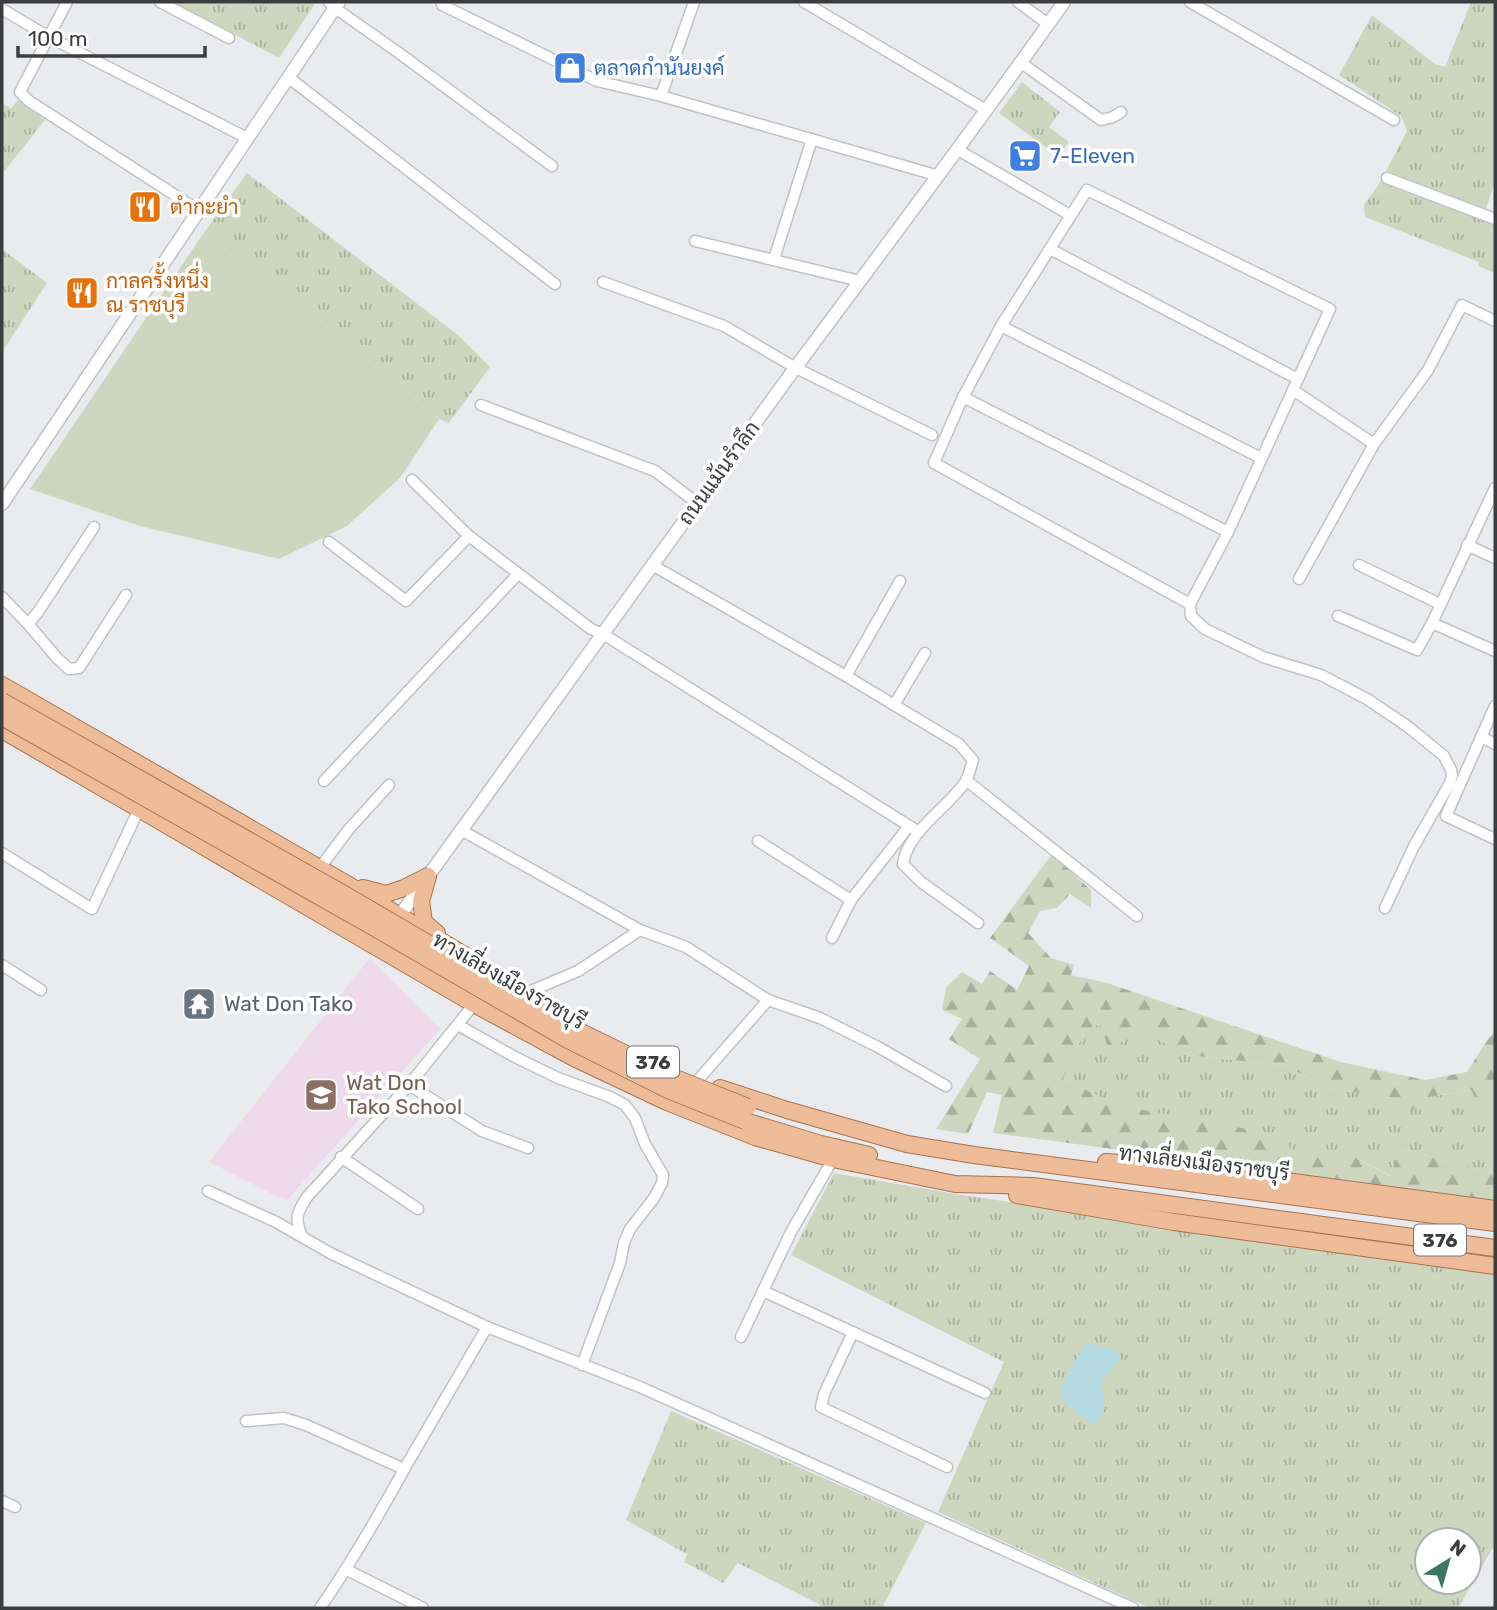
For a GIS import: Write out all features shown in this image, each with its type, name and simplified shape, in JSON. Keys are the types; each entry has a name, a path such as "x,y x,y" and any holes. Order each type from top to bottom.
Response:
{"main road":[{"name":"ทางเลี่ยงเมืองราชบุรี","path":"2,685 347,884 526,993 610,1040 698,1080 787,1111 907,1144"},
{"name":"ทางเลี่ยงเมืองราชบุรี","path":"2,701 344,894 573,1028 797,1137 933,1169 1033,1186 1495,1248"},
{"name":"ทางเลี่ยงเมืองราชบุรี","path":"2,717 568,1040 705,1106 974,1155 1495,1223"},
{"name":"ทางเลี่ยงเมืองราชบุรี","path":"2,730 474,1004 574,1058 667,1102 755,1137 833,1158 956,1184 1033,1186"},
{"path":"347,884 386,894 428,876"},
{"path":"428,876 421,901 424,922 459,953"},
{"path":"974,1155 1181,1167 1495,1209"},
{"path":"956,1184 1174,1222 1495,1266"}],"street":[{"path":"67,2 20,92 29,101 198,210"},
{"path":"160,2 229,38"},
{"path":"661,96 694,2"},
{"path":"804,2 986,110"},
{"path":"1018,2 1048,24"},
{"name":"ถนนแม้นรำลึก","path":"377,947 697,503 1064,2"},
{"path":"1190,2 1394,120"},
{"path":"2,504 334,4 552,166"},
{"path":"442,5 597,81 661,96 939,176"},
{"path":"2,9 49,37 247,138"},
{"path":"1020,62 1101,120 1121,112"},
{"path":"288,77 555,284"},
{"path":"774,259 812,139"},
{"path":"958,150 1070,215"},
{"path":"1387,178 1495,219"},
{"path":"1190,604 934,463 1001,326 1087,190 1330,309 1228,532 1190,604 1191,616 1205,629 1263,657 1321,675 1367,699 1408,726 1444,756 1452,775 1450,783 1414,846 1385,908"},
{"path":"695,241 860,281"},
{"path":"1050,249 1296,385 1374,444"},
{"path":"603,282 724,326 796,368 932,435"},
{"path":"1299,579 1374,444 1428,370 1462,305 1495,321"},
{"path":"1001,326 1261,458"},
{"path":"964,397 1228,532"},
{"path":"481,405 655,471 697,503"},
{"path":"412,480 469,536 590,629 603,634 914,829"},
{"path":"1338,616 1417,650 1495,488"},
{"path":"28,624 94,527"},
{"path":"329,542 406,601 469,536"},
{"path":"1467,545 1495,558"},
{"path":"652,565 959,744 973,760 966,780 914,829 851,900 832,938"},
{"path":"1359,565 1440,604"},
{"path":"324,781 518,574"},
{"path":"846,676 900,581"},
{"path":"2,597 69,669 79,668 126,595"},
{"path":"1432,623 1495,651"},
{"path":"894,705 925,653"},
{"path":"1495,706 1446,816 1495,839"},
{"path":"1481,737 1495,744"},
{"path":"966,780 1137,916"},
{"path":"319,869 349,829 389,785"},
{"path":"2,853 92,909 139,808"},
{"path":"914,829 903,864 921,882 978,923"},
{"path":"461,830 640,930 685,947 768,1000 821,1018 946,1086"},
{"path":"758,841 851,900"},
{"path":"526,993 578,971 640,930"},
{"path":"2,965 41,990"},
{"path":"698,1080 768,1000"},
{"path":"302,1236 296,1223 299,1210 307,1197 410,1085 474,1004"},
{"path":"458,1026 558,1078 611,1097 625,1105 635,1118 645,1144 663,1175 662,1183 630,1229 624,1243 620,1264 582,1365"},
{"path":"410,1085 482,1131 528,1148"},
{"path":"341,1157 418,1209"},
{"path":"741,1337 791,1232 833,1158"},
{"path":"208,1191 276,1222 332,1254 487,1328 640,1387 1133,1608"},
{"path":"763,1291 985,1393"},
{"path":"320,1608 385,1506 487,1328"},
{"path":"853,1332 824,1394 821,1407 947,1467"},
{"path":"246,1421 284,1418 306,1425 404,1469"},
{"path":"2,1501 15,1507"},
{"path":"346,1570 423,1608"}],"shaded area":[{"name":"Wat Don Tako School","path":"370,958 440,1029 286,1201 209,1162"}],"green space":[{"path":"174,2 316,2 279,58"},
{"path":"1471,2 1495,2 1495,181 1486,209 1386,171 1407,131 1401,116 1339,75 1372,15 1435,64 1445,67"},
{"path":"1022,82 1060,112 1049,127 1069,142 1058,156 999,113"},
{"path":"19,99 45,120 2,174 2,103 11,109"},
{"path":"247,173 458,335 490,367 449,423 439,419 288,294 203,234"},
{"path":"1381,181 1495,224 1495,273 1478,266 1479,262 1365,217 1364,205"},
{"path":"203,234 288,294 439,419 400,478 347,526 279,559 140,526 30,489"},
{"path":"2,249 47,283 2,352"},
{"path":"1052,854 1091,890 1091,908 1070,894 1057,908 1040,911 1028,933 1051,958 1074,965 1071,975 1107,983 1341,1062 1425,1080 1467,1072 1495,1031 1495,1098 1484,1111 1471,1090 1417,1099 1413,1112 1400,1108 1400,1099 1327,1088 1286,1066 1189,1055 1139,1030 1109,1051 1100,1024 1085,1030 1063,1079 1118,1105 1284,1136 1293,1154 1349,1154 1390,1176 1400,1149 1495,1174 1495,1200 993,1133 1002,1095 987,1092 968,1134 936,1129 980,1059 949,1039 962,1019 942,1010 946,988 962,972 982,984 990,971 1017,990 1029,966 990,938"},
{"path":"1100,1024 1139,1030 1189,1055 1286,1066 1327,1088 1401,1099 1413,1112 1417,1099 1472,1090 1484,1110 1495,1098 1495,1174 1400,1149 1391,1176 1349,1154 1293,1154 1190,1120 1118,1105 1063,1079 1085,1030"},
{"path":"834,1173 956,1194 1495,1274 1495,1544 1483,1565 1483,1526 1413,1526 1413,1596 1465,1596 1458,1608 1150,1608 938,1512 1004,1362 791,1255"},
{"path":"671,1411 926,1523 882,1608 826,1608 738,1563 723,1583 684,1562 687,1554 626,1520"}],"water":[{"path":"1086,1343 1116,1351 1121,1358 1101,1383 1103,1410 1094,1425 1063,1402 1062,1384"}],"place":[{"name":"ตลาดกำนันยงค์","path":"570,68"},
{"name":"7-Eleven","path":"1025,156"},
{"name":"ตำกะยำ","path":"145,207"},
{"name":"กาลครั้งหนึ่ง ณ ราชบุรี","path":"82,293"},
{"name":"Wat Don Tako","path":"199,1004"},
{"name":"Wat Don Tako School","path":"321,1095"}]}
